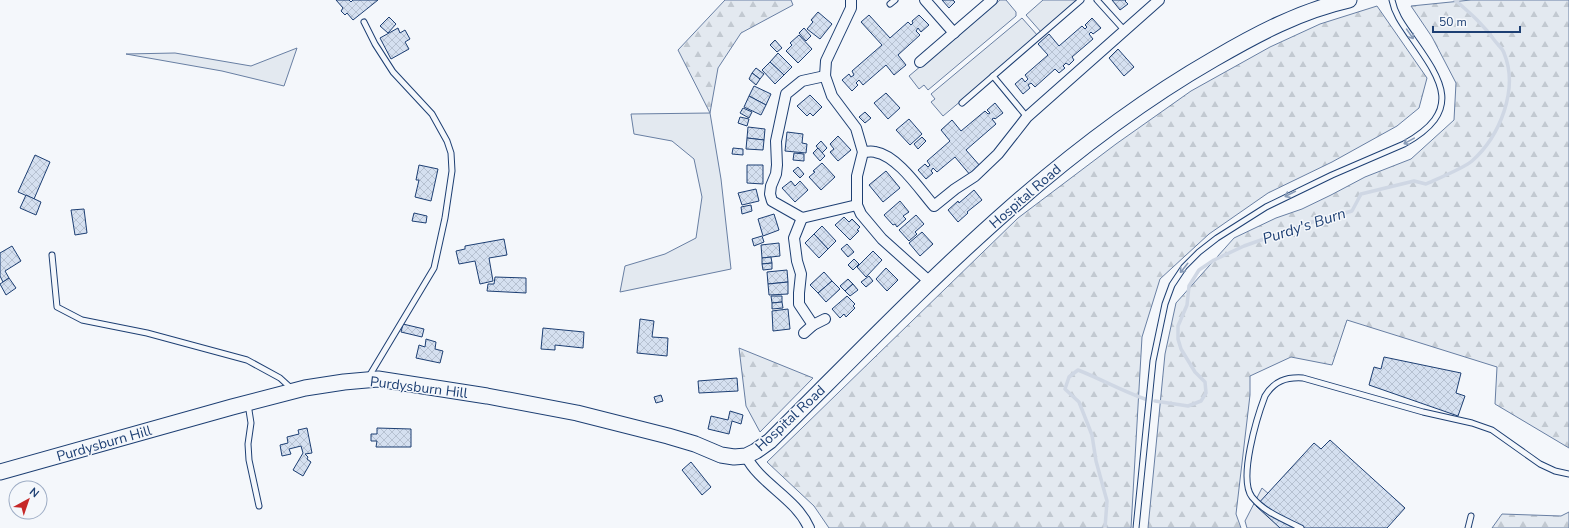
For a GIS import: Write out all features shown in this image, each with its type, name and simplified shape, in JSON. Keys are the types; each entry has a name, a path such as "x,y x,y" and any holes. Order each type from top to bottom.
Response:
{"main road":[{"name":"Hospital Road","path":"746,456 756,452 770,441 970,243 1031,189 1089,142 1150,98 1248,40 1278,24 1326,3 1349,0"},
{"name":"Purdysburn Hill","path":"0,472 294,391 344,382 378,379 487,396 570,412 668,436 695,444 721,455 734,457 746,456"}],"street":[{"path":"851,0 851,8 826,61 825,76 832,96 856,128 863,152 857,176 857,205 861,214 882,240 930,282"},
{"path":"925,0 954,33"},
{"path":"920,62 992,0"},
{"path":"863,152 876,152 889,158 902,168 934,206 990,163 1027,117 1159,0"},
{"path":"825,76 802,81 786,94 776,141 776,174 771,186 770,194 772,201 802,218 857,205"},
{"path":"802,218 794,238 801,274 799,304 814,325"},
{"path":"804,333 825,319"},
{"path":"746,456 752,466 794,507 809,528"}],"lane":[{"path":"962,103 1081,0"},
{"path":"1097,0 1125,31"},
{"path":"1136,528 1153,361 1165,304 1172,285 1184,267 1199,252 1217,238 1266,207 1298,190 1415,137 1427,129 1439,112 1442,102 1442,91 1439,80 1430,64 1398,18 1392,0"},
{"path":"364,22 375,44 393,72 432,114 447,142 451,153 452,171 445,218 434,268 367,380"},
{"path":"993,76 1027,117"},
{"path":"52,255 57,307 82,320 147,333 247,360 280,378 294,391"},
{"path":"1301,528 1261,505 1249,492 1247,482 1248,457 1260,408 1265,396 1269,389 1276,383 1292,377 1303,378 1422,412 1472,423 1492,430 1540,464 1555,471 1569,474"},
{"path":"248,403 251,423 248,444 249,460 259,506"},
{"path":"1468,528 1471,516"}],"green space":[{"path":"725,0 791,0 793,5 741,33 718,68 710,113 678,50"},
{"path":"1000,0 1006,0 1016,12 1016,16 928,90 924,85 919,89 909,76"},
{"path":"1043,0 1078,0 1041,32 1026,15"},
{"path":"1471,0 1569,0 1569,448 1495,404 1497,367 1347,320 1332,365 1291,357 1250,376 1250,395 1236,514 1241,528 1148,528 1165,354 1176,303 1234,238 1276,218 1302,209 1365,177 1411,159 1454,120 1456,83 1432,37 1411,6"},
{"path":"1377,6 1427,78 1419,108 1397,126 1332,162 1268,193 1209,234 1160,279 1142,337 1131,528 829,528 814,506 767,462 1018,218 1116,144 1191,91 1270,47 1320,24"},
{"path":"1022,18 1038,36 943,116 931,102 935,99 931,94"},
{"path":"297,48 284,86 222,71 126,54 175,53 251,66"},
{"path":"710,113 721,179 731,269 620,292 625,266 665,254 696,238 702,197 694,159 672,141 634,134 631,114"},
{"path":"739,348 813,378 760,432 746,406"},
{"path":"1569,512 1569,528 1492,528 1502,514 1561,516"}],"shaded area":[{"path":"1262,488 1317,528 1247,528 1245,521"}],"building":[{"path":"336,0 349,0 351,2 353,0 378,0 353,20 347,13 345,15 341,11 343,8"},
{"path":"942,0 953,0 955,2 949,8"},
{"path":"1112,0 1126,0 1125,1 1128,4 1120,10"},
{"path":"818,12 832,24 820,39 807,29 813,22 811,20"},
{"path":"869,15 890,38 908,22 911,25 913,23 912,21 919,15 929,25 921,32 918,28 916,31 920,35 898,55 906,65 894,75 886,65 863,85 859,80 856,83 858,85 852,91 842,80 849,74 851,77 854,75 852,71 882,45 861,22"},
{"path":"389,17 396,24 388,33 380,26"},
{"path":"1092,18 1101,28 1093,34 1091,32 1089,34 1093,39 1072,57 1074,60 1069,65 1066,63 1063,66 1065,68 1059,73 1055,69 1035,87 1031,83 1028,85 1030,88 1023,94 1015,84 1022,78 1025,82 1028,79 1025,75 1048,55 1038,44 1049,34 1059,46 1082,26 1085,29 1087,27 1085,25"},
{"path":"398,28 400,33 405,30 410,39 405,42 409,49 391,59 380,38"},
{"path":"804,28 811,36 806,41 799,33"},
{"path":"799,35 812,49 798,63 786,51 792,45 790,43"},
{"path":"775,40 782,48 777,52 770,45"},
{"path":"1118,49 1134,67 1124,76 1109,58"},
{"path":"778,53 792,67 784,75 770,62"},
{"path":"770,62 784,75 775,84 762,70"},
{"path":"756,68 764,74 760,79 752,73"},
{"path":"752,73 760,79 756,85 749,79"},
{"path":"754,86 771,94 766,105 749,96"},
{"path":"886,93 900,108 888,119 874,103"},
{"path":"810,95 822,107 813,116 810,113 807,116 797,106"},
{"path":"749,96 766,105 761,115 744,107"},
{"path":"995,103 1003,113 995,119 992,119 996,124 966,150 981,167 971,176 955,157 937,172 933,168 931,171 933,173 926,179 918,170 925,164 928,167 930,165 927,161 950,141 941,130 952,120 961,131 985,111 988,114 990,113 987,110"},
{"path":"743,108 752,112 749,118 740,113"},
{"path":"865,112 871,118 865,123 859,117"},
{"path":"740,117 749,119 747,126 738,123"},
{"path":"909,119 922,134 910,145 896,130"},
{"path":"748,127 765,129 764,140 747,138"},
{"path":"787,132 803,134 802,143 807,144 806,153 785,151"},
{"path":"838,136 851,150 838,161 830,152 834,149 830,144"},
{"path":"922,137 926,141 918,149 914,144"},
{"path":"747,138 764,140 763,150 746,149"},
{"path":"821,141 827,148 822,153 816,146"},
{"path":"733,148 743,149 743,155 732,154"},
{"path":"818,148 825,156 820,161 813,153"},
{"path":"794,153 804,154 804,161 793,160"},
{"path":"35,155 50,162 34,199 18,192"},
{"path":"822,163 835,177 821,190 809,177"},
{"path":"419,165 438,169 431,201 415,197 419,180 416,180"},
{"path":"747,165 763,165 763,184 747,183"},
{"path":"798,167 804,174 800,178 793,171"},
{"path":"886,171 900,188 883,202 869,185"},
{"path":"791,181 795,186 800,181 808,190 795,202 782,188"},
{"path":"756,189 759,201 742,205 738,193"},
{"path":"974,190 982,200 967,212 968,213 958,222 948,210"},
{"path":"26,195 41,202 36,215 20,208"},
{"path":"900,201 909,212 903,216 906,219 897,227 895,224 893,225 884,215"},
{"path":"751,205 752,211 742,214 741,207"},
{"path":"84,209 87,233 75,235 71,210"},
{"path":"414,213 427,216 426,223 412,221"},
{"path":"774,214 779,230 763,236 758,219"},
{"path":"916,215 924,224 915,232 917,234 909,241 899,230"},
{"path":"844,217 849,222 852,219 860,227 857,230 859,231 850,240 835,225"},
{"path":"822,226 836,241 828,249 814,234"},
{"path":"922,232 933,244 920,256 909,243"},
{"path":"814,234 828,249 819,258 805,243"},
{"path":"762,236 764,242 754,246 752,239"},
{"path":"504,239 507,255 489,258 493,281 480,284 475,261 459,264 456,251 465,249 465,246"},
{"path":"779,243 780,256 762,258 761,245"},
{"path":"847,244 854,252 848,257 841,249"},
{"path":"12,246 21,261 5,271 9,278 3,282 0,276 0,253"},
{"path":"873,251 882,260 866,277 857,267"},
{"path":"771,257 772,263 762,264 762,258"},
{"path":"854,259 859,264 853,270 848,265"},
{"path":"772,263 772,269 763,270 762,264"},
{"path":"886,268 898,280 887,291 876,279"},
{"path":"787,270 788,282 768,284 767,272"},
{"path":"824,272 832,281 818,293 810,285"},
{"path":"869,276 873,281 866,287 861,282"},
{"path":"495,277 526,278 526,293 487,291 488,284 494,284"},
{"path":"9,278 16,288 6,295 0,284"},
{"path":"848,279 853,284 845,291 840,286"},
{"path":"832,281 840,289 826,302 818,293"},
{"path":"788,282 788,294 769,295 768,284"},
{"path":"853,284 858,290 850,296 845,291"},
{"path":"771,296 782,296 782,302 772,303"},
{"path":"847,296 855,304 853,306 855,308 846,317 844,314 840,318 832,309"},
{"path":"782,302 783,308 772,309 772,303"},
{"path":"788,309 790,329 773,331 772,311"},
{"path":"640,319 654,321 652,337 668,338 667,356 637,353"},
{"path":"403,324 424,329 422,337 401,332"},
{"path":"543,328 584,332 583,348 555,345 555,350 541,349"},
{"path":"426,339 436,342 435,349 443,351 440,363 416,358 419,345 425,347"},
{"path":"1384,357 1461,373 1456,393 1465,396 1458,416 1369,385 1374,367 1381,369"},
{"path":"737,378 738,391 699,393 698,381"},
{"path":"661,395 663,401 656,403 654,397"},
{"path":"730,411 743,415 741,424 732,421 729,434 708,429 711,416 728,420"},
{"path":"307,428 312,453 305,454 308,457 307,459 311,462 303,476 293,470 303,453 301,446 289,449 291,454 282,456 280,445 288,443 287,437 299,434 298,430"},
{"path":"377,428 411,429 411,447 376,447 377,441 371,441 371,434 377,434"},
{"path":"1330,440 1405,508 1387,528 1280,528 1256,506 1314,443 1321,449"},
{"path":"691,462 711,487 702,495 682,470"}],"waterway":[{"name":"Purdy's Burn","path":"1155,401 1188,406 1201,401 1206,393 1205,382 1195,372 1181,349 1178,339 1178,326 1187,305 1189,286 1199,270 1214,260 1244,246 1312,222 1352,211 1361,194 1414,181 1426,184 1468,164 1482,151 1491,139 1504,111 1508,96 1508,67 1502,48 1481,24 1455,0"},
{"name":"Purdy's Burn","path":"1105,528 1107,501 1096,461 1092,435 1079,402 1065,389 1069,377 1078,370 1145,399"}]}
